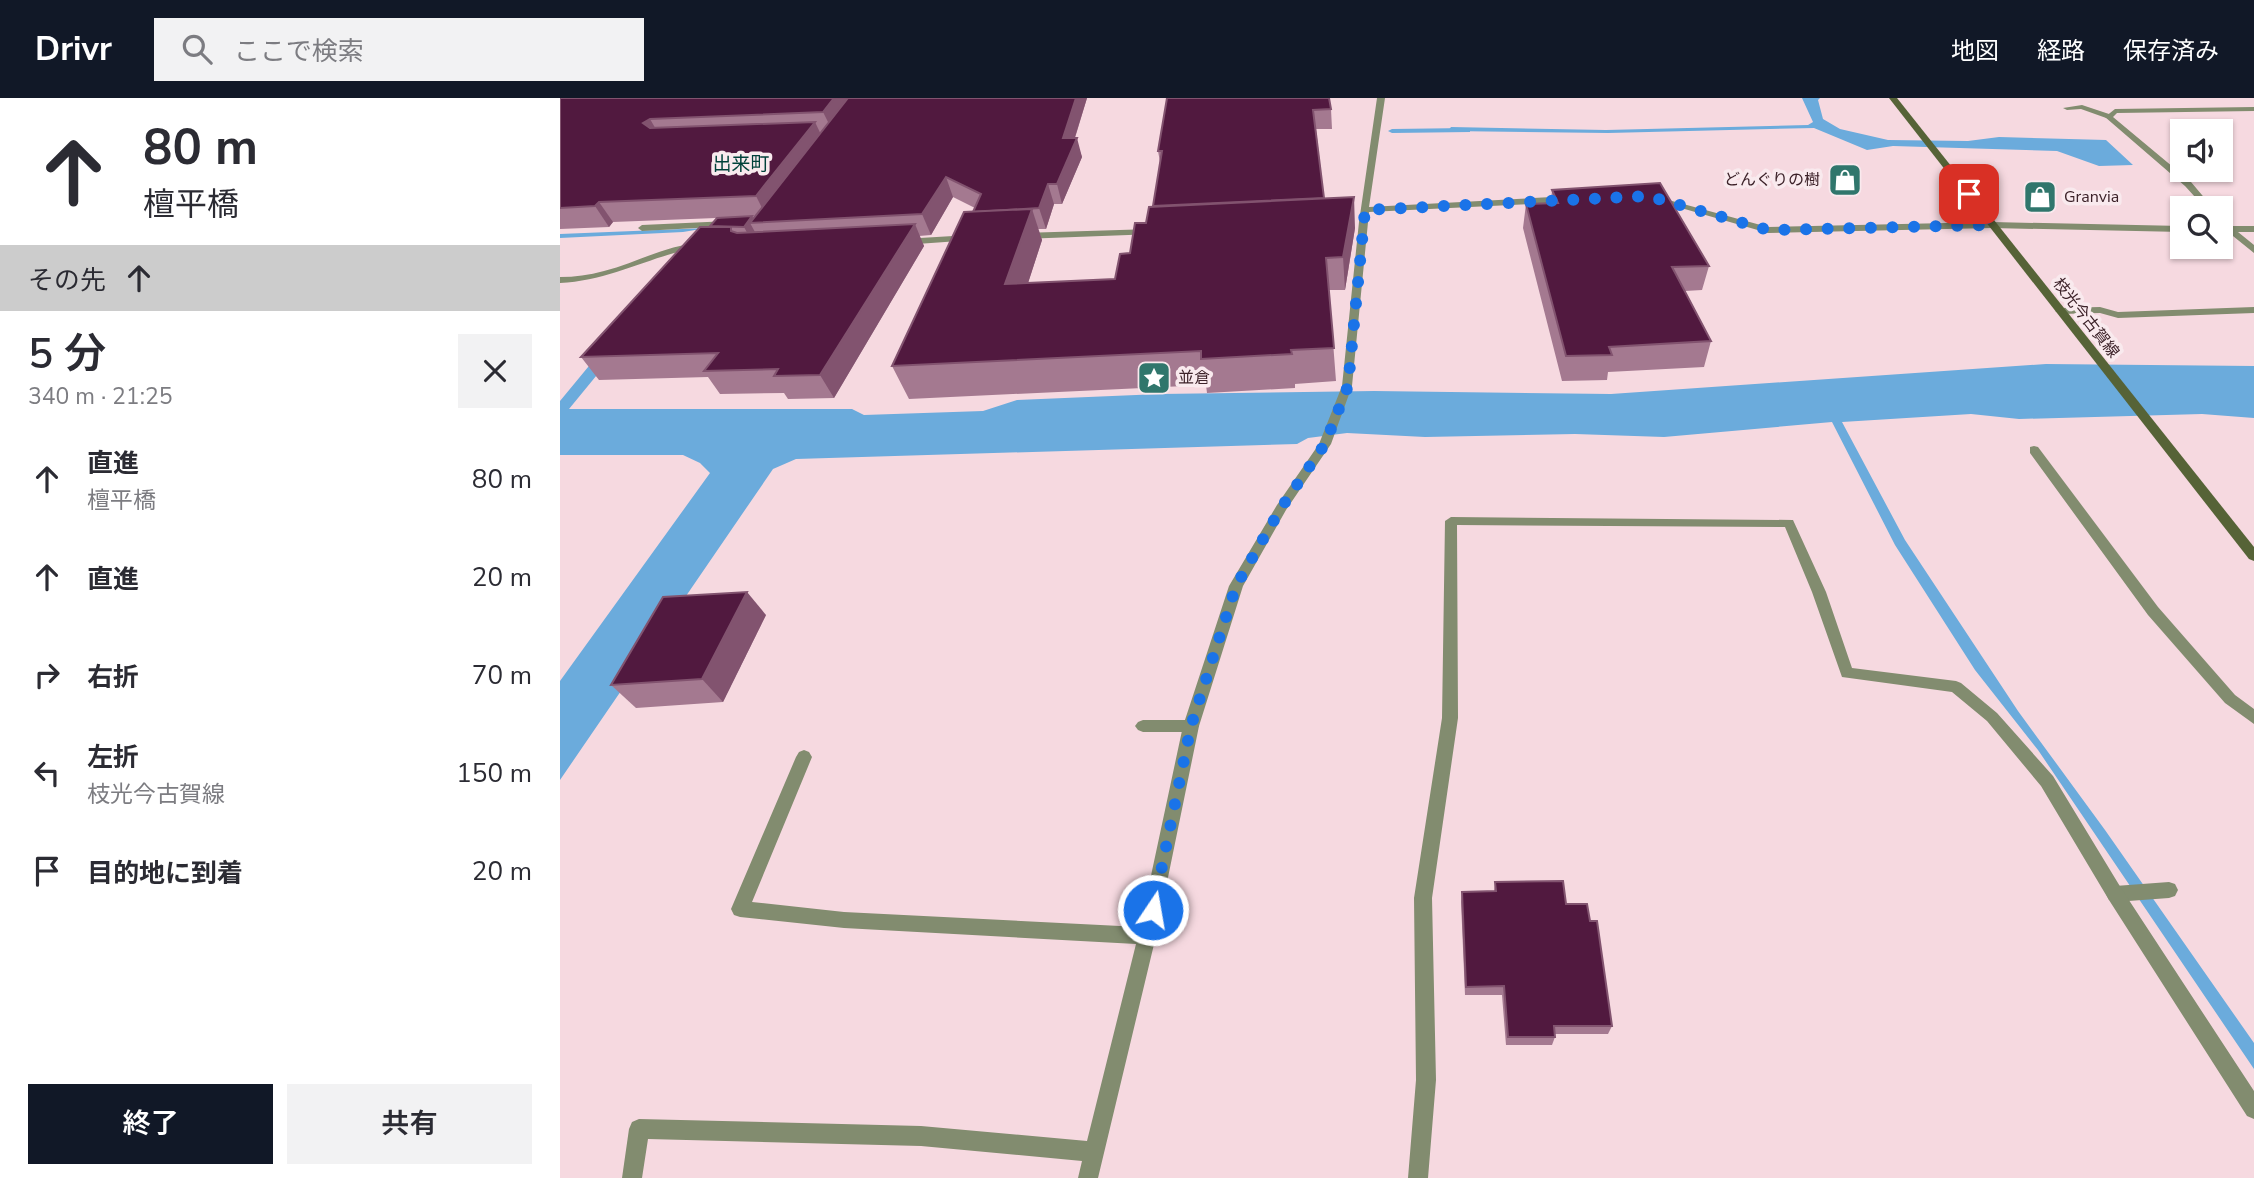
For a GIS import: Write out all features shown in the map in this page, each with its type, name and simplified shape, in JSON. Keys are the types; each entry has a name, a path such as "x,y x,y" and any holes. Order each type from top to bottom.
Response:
{"main road":[{"name":"枝光今古賀線","path":"1893,98 2254,556"}],"street":[{"path":"1088,1178 1147,936 1191,726 1236,586 1281,508 1325,444 1348,386 1363,222 1381,98"},
{"path":"2067,108 2082,107 2109,117 2198,196"},
{"path":"2109,117 2115,111 2254,109"},
{"path":"1637,196 1648,196 1768,230 1992,225 2170,229"},
{"path":"1365,210 1578,198"},
{"path":"1350,223 1363,222"},
{"path":"642,228 744,223"},
{"path":"2233,229 2254,229"},
{"path":"1012,236 1166,232"},
{"path":"2233,235 2254,250"},
{"path":"896,242 985,237"},
{"path":"560,280 583,279 609,273 683,247 705,245"},
{"path":"2060,311 2100,310 2118,315 2254,310"},
{"path":"2034,450 2153,611 2230,698 2254,718"},
{"path":"1418,1178 1426,1080 1423,898 1450,718 1451,521 1789,523 1819,592 1847,673 1956,687 1992,717 2046,780 2115,894 2254,1109"},
{"path":"1143,726 1191,726"},
{"path":"804,757 740,909 844,920 1147,936"},
{"path":"2115,894 2169,890"},
{"path":"632,1178 639,1129 920,1136 1096,1152"}],"water":[{"path":"1802,98 1820,98 1818,100 1823,119 1840,129 1888,140 1968,141 1999,137 2106,140 2133,165 2099,166 2057,151 1893,146 1867,150 1814,128 1608,133 1448,131 1451,127 1606,130 1808,125 1813,122"},
{"path":"707,228 683,232 560,238 560,234"},
{"path":"674,263 683,270 569,409 852,409 864,415 983,411 1017,400 1160,394 1374,391 1611,394 2046,364 2254,366 2254,418 2202,414 2019,419 1971,414 1842,422 1905,540 2018,711 2254,1043 2254,1069 2038,750 1975,670 1895,545 1832,422 1664,437 1575,434 1425,437 1347,433 1308,438 1297,444 796,459 773,469 560,780 560,681 710,473 700,463 683,455 560,455 560,401"}],"building":[{"path":"560,98 834,98 823,112 650,119 643,123 650,128 815,122 756,196 599,202 595,206 560,208"},
{"path":"848,98 1076,98 1063,138 1077,138 1057,184 1048,184 1039,208 973,212 981,194 946,177 922,214 750,223"},
{"path":"1167,98 1329,98 1331,109 1313,110 1324,198 1153,206 1162,151 1158,151"},
{"path":"1660,183 1709,266 1672,267 1711,341 1609,347 1612,355 1566,356 1526,204 1558,203 1552,190"},
{"path":"1354,197 1343,257 1326,258 1334,348 1291,350 1292,354 1201,359 1201,351 892,366 964,212 1032,209 1005,284 1115,279 1120,254 1130,253 1135,223 1146,223 1149,207"},
{"path":"752,216 744,227 710,226 717,218"},
{"path":"915,224 820,375 774,376 778,369 704,371 718,353 581,357 700,227 731,227 731,231 737,233"},
{"path":"747,592 702,679 611,685 663,597"},
{"path":"1563,881 1566,904 1587,904 1590,921 1597,921 1612,1026 1554,1026 1555,1037 1508,1037 1504,986 1466,987 1462,892 1496,891 1495,882"}],"waterway":[{"path":"1392,131 1467,130"}],"place":[{"name":"どんぐりの樹","path":"1845,180"},
{"name":"Granvia","path":"2040,197"},
{"name":"並倉","path":"1154,378"}],"district":[{"name":"出来町","path":"741,164"}],"route":[{"path":"1153,910 1191,726 1236,586 1281,508 1325,444 1348,386 1365,210 1648,196 1768,230 1992,225 1969,194"}]}
